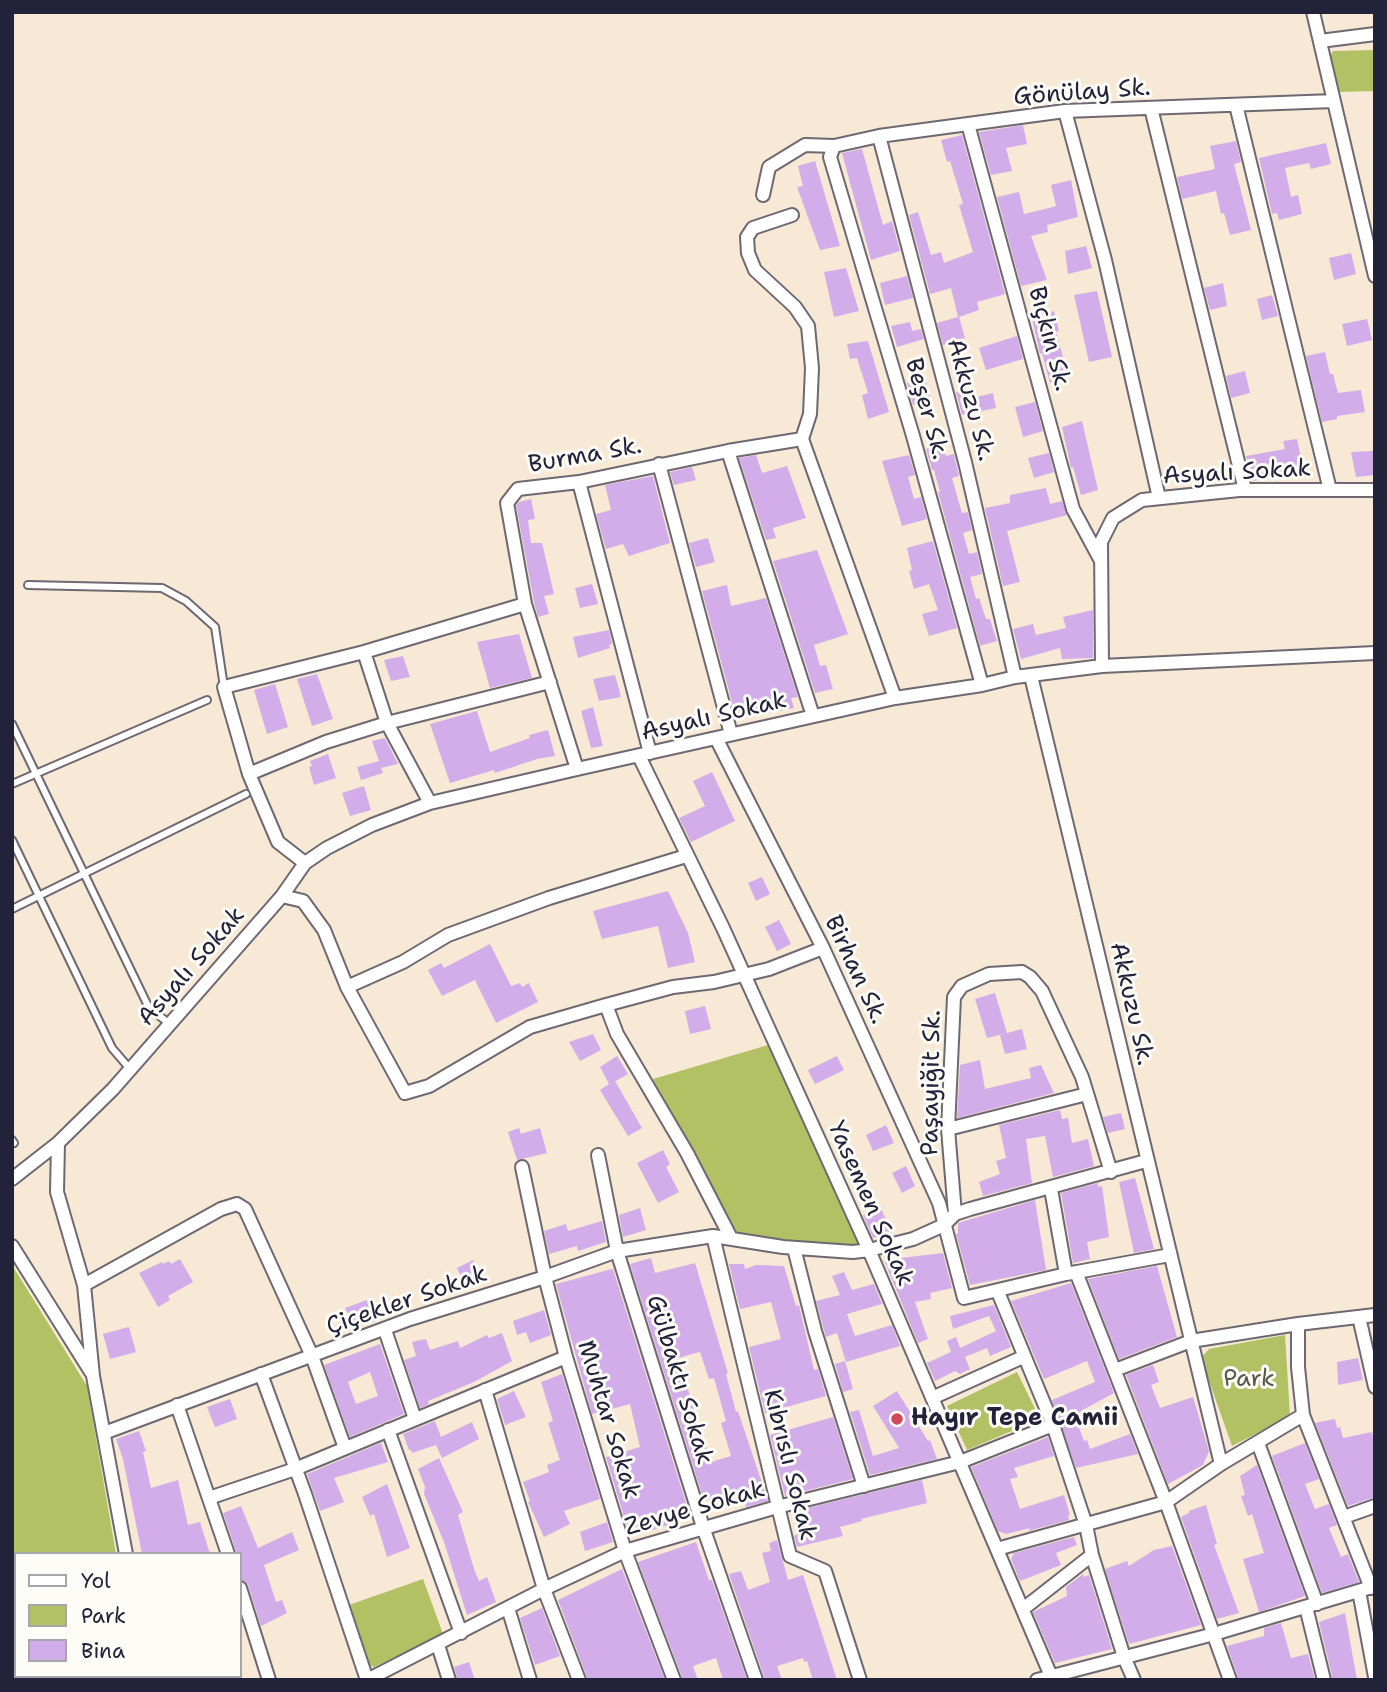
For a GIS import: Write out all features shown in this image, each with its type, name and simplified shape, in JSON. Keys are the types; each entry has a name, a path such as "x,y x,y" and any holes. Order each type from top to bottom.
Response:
{"street":[{"path":"1313,12 1375,276"},
{"path":"1320,41 1375,34"},
{"name":"Gönülay Sk.","path":"763,195 769,167 805,145 834,146 879,136 1065,111 1334,101"},
{"path":"1236,105 1330,490"},
{"path":"1151,108 1245,490"},
{"path":"1065,111 1105,260 1159,498"},
{"name":"Bıçkın Sk.","path":"968,124 1073,509 1101,561"},
{"name":"Akkuzu Sk.","path":"879,136 965,461 1015,677"},
{"name":"Beşer Sk.","path":"834,146 831,157 913,436 982,685"},
{"path":"792,215 753,228 747,237 748,253 755,270 795,307 808,326 812,368 810,414 802,439 895,698"},
{"name":"Burma Sk.","path":"577,769 525,604 507,503 518,489 579,482 659,464 802,439"},
{"path":"728,451 813,716"},
{"path":"659,464 731,734"},
{"name":"Yasemen Sokak","path":"579,482 645,754 686,856 744,974 869,1250 1023,1609 1042,1678"},
{"name":"Asyalı Sokak","path":"12,1179 58,1143 130,1069 282,896 305,863 327,848 372,825 430,803 895,698 982,685 1015,677 1102,667 1101,542 1114,518 1142,500 1159,498 1245,490 1375,490"},
{"path":"305,863 278,842 249,774 224,687 364,652 525,604"},
{"path":"364,652 387,723 430,803"},
{"path":"1102,667 1375,653"},
{"name":"Akkuzu Sk.","path":"1031,676 1221,1464"},
{"path":"249,774 326,742 387,723 550,682"},
{"name":"Birhan Sk.","path":"716,738 823,948 939,1203 964,1298 998,1292"},
{"path":"347,987 403,962 448,935 548,898 686,856"},
{"path":"282,896 303,901 324,930 347,987 405,1093 429,1086 530,1027 673,987 714,982 795,961 823,948"},
{"name":"Paşayiğit Sk.","path":"955,1214 948,1129 954,997 962,986 989,974 1022,972 1042,991 1087,1094 1111,1172"},
{"path":"606,1005 617,1034 687,1153 731,1238"},
{"path":"948,1129 1087,1094"},
{"path":"58,1143 57,1192 84,1285 93,1376 126,1552"},
{"name":"Gülbaktı Sokak","path":"598,1155 617,1251 703,1527 756,1680"},
{"path":"944,1225 955,1214 1146,1161"},
{"name":"Muhtar Sokak","path":"522,1167 545,1277 566,1357 625,1551 674,1680"},
{"path":"1051,1189 1071,1273 1115,1370 1230,1680"},
{"path":"84,1285 220,1209 237,1204 245,1209 312,1356 345,1448"},
{"name":"Çiçekler Sokak","path":"104,1433 410,1319 545,1277 617,1251 713,1236 794,1248 853,1252 913,1239 944,1225"},
{"name":"Kıbrıslı Sokak","path":"713,1236 790,1556 825,1572 860,1680"},
{"path":"12,1246 93,1376"},
{"path":"794,1248 815,1331 864,1486"},
{"path":"1134,1680 1124,1657 1093,1556 1087,1525 1053,1425 998,1292 1071,1273 1170,1255"},
{"path":"1115,1370 1191,1341 1375,1315"},
{"path":"1359,1317 1375,1387"},
{"path":"1298,1324 1298,1367 1303,1415 1344,1517 1368,1588 1375,1677"},
{"path":"385,1330 415,1419"},
{"path":"209,1498 295,1469 566,1357"},
{"path":"932,1398 1023,1357"},
{"path":"261,1374 342,1599 367,1680"},
{"path":"485,1390 544,1589 579,1680"},
{"path":"177,1405 227,1552"},
{"path":"997,1549 1166,1502 1221,1464 1303,1415"},
{"name":"Zevye Sokak","path":"367,1680 544,1589 625,1551 777,1507 960,1462 1053,1425"},
{"path":"388,1430 461,1633"},
{"path":"1258,1443 1311,1605 1324,1680"},
{"path":"1344,1517 1375,1506"},
{"path":"1023,1609 1093,1556"},
{"path":"1042,1678 1214,1634 1368,1588"},
{"path":"242,1594 269,1680"},
{"path":"508,1608 530,1680"},
{"path":"438,1645 449,1680"}],"lane":[{"path":"28,585 162,588 186,601 215,627 224,687"},
{"path":"12,784 207,700"},
{"path":"12,724 149,1008 170,1024"},
{"path":"12,909 246,794"},
{"path":"12,840 112,1048 130,1069"}],"green space":[{"path":"1375,50 1375,91 1338,92 1329,58 1333,51"},
{"path":"775,1043 869,1250 731,1238 653,1079"},
{"path":"12,1265 87,1386 116,1552 14,1552 14,1580"},
{"name":"Park","path":"1285,1335 1290,1416 1232,1446 1201,1358 1209,1349"},
{"path":"1017,1372 1040,1419 967,1450 947,1406"},
{"path":"423,1579 443,1634 374,1667 365,1664 346,1606"}],"building":[{"path":"1023,125 1027,144 1006,148 1012,171 991,175 979,132"},
{"path":"962,135 1005,294 977,302 979,310 959,317 965,338 943,345 937,323 958,317 951,288 930,294 909,215 918,212 931,255 941,252 944,263 973,252 959,205 963,204 941,140"},
{"path":"1236,141 1241,162 1234,164 1251,230 1230,235 1224,213 1221,214 1216,191 1182,199 1177,177 1215,169 1210,146"},
{"path":"1326,143 1331,164 1311,169 1309,163 1285,168 1291,197 1298,195 1302,214 1279,220 1277,213 1272,214 1259,158"},
{"path":"862,149 883,225 892,221 900,251 871,260 842,153"},
{"path":"815,161 840,246 820,250 797,187 803,186 798,166"},
{"path":"1071,180 1078,217 1047,225 1048,232 1031,236 1047,280 1021,286 997,197 1019,192 1024,214 1056,206 1051,185"},
{"path":"1086,246 1092,268 1068,274 1065,251"},
{"path":"1351,253 1356,274 1334,280 1329,258"},
{"path":"846,268 859,311 834,317 824,272"},
{"path":"907,276 913,298 885,305 880,283"},
{"path":"1223,283 1227,306 1210,310 1204,288"},
{"path":"1097,291 1112,357 1089,362 1074,295"},
{"path":"1272,295 1278,316 1262,320 1257,299"},
{"path":"1054,311 1059,331 1056,332 1069,378 1050,383 1032,318"},
{"path":"1367,319 1372,340 1347,346 1342,324"},
{"path":"910,322 912,331 921,329 924,339 897,347 891,326"},
{"path":"1017,336 1023,359 986,370 979,348"},
{"path":"868,341 889,412 868,419 862,395 868,393 857,358 850,359 847,344"},
{"path":"1325,352 1338,393 1361,390 1365,412 1337,416 1337,419 1322,422 1306,356"},
{"path":"1245,371 1250,393 1231,398 1226,376"},
{"path":"925,378 931,400 913,405 907,383"},
{"path":"971,389 973,398 993,393 996,408 962,415 956,392"},
{"path":"1035,402 1043,431 1023,437 1015,407"},
{"path":"1082,421 1098,490 1081,495 1073,467 1071,468 1062,427"},
{"path":"1297,439 1304,473 1252,481 1246,456 1285,449 1283,441"},
{"path":"943,444 946,456 954,454 959,476 952,478 962,513 968,512 972,530 963,533 969,554 977,552 982,574 970,577 976,599 979,598 986,619 990,619 997,641 980,646 934,470 926,449"},
{"path":"1373,451 1375,475 1356,477 1351,452"},
{"path":"1049,453 1054,472 1034,478 1028,458"},
{"path":"756,455 762,473 787,466 806,518 773,528 776,538 766,540 739,458"},
{"path":"909,455 915,475 908,477 914,499 921,497 927,519 902,526 882,461"},
{"path":"692,467 696,480 674,485 670,472"},
{"path":"653,476 670,543 629,556 623,544 606,549 596,514 611,510 605,485"},
{"path":"1046,488 1050,504 1062,501 1067,515 1007,531 1020,582 1003,586 985,508 1010,503 1010,495"},
{"path":"531,499 535,519 528,520 531,543 542,543 554,594 544,596 549,614 538,617 516,505"},
{"path":"708,538 715,562 696,567 689,543"},
{"path":"933,541 957,628 929,636 922,614 938,610 929,584 914,589 907,548"},
{"path":"817,550 848,634 814,645 820,666 826,665 833,689 815,693 773,561"},
{"path":"592,584 598,604 580,608 575,588"},
{"path":"727,585 731,606 766,598 798,697 791,698 794,708 769,713 768,709 736,717 702,591"},
{"path":"1093,610 1093,658 1062,659 1060,648 1021,659 1013,629 1033,624 1036,635 1066,628 1063,617"},
{"path":"609,630 612,644 609,645 610,648 578,658 573,637"},
{"path":"519,634 532,678 490,688 477,642"},
{"path":"403,656 410,677 391,681 384,660"},
{"path":"317,674 333,719 312,726 297,679"},
{"path":"615,675 621,697 599,701 593,679"},
{"path":"275,684 288,727 267,734 254,690"},
{"path":"593,707 603,746 591,748 581,711"},
{"path":"477,711 490,752 548,730 555,756 450,783 430,724"},
{"path":"385,738 398,764 381,768 383,773 361,780 357,767 379,761 372,741"},
{"path":"328,754 336,778 314,785 310,761"},
{"path":"712,772 735,821 691,842 679,818 705,806 693,781"},
{"path":"364,786 371,810 350,816 342,793"},
{"path":"762,877 770,894 756,901 748,883"},
{"path":"668,891 688,933 695,962 668,968 658,926 602,939 593,911"},
{"path":"779,920 791,944 777,951 765,927"},
{"path":"490,944 511,986 520,983 522,987 529,983 538,1002 496,1023 475,980 442,996 428,970 441,963 444,968"},
{"path":"995,993 1007,1033 987,1038 975,999"},
{"path":"705,1006 711,1029 690,1034 685,1011"},
{"path":"1022,1029 1027,1049 1005,1054 1000,1035"},
{"path":"593,1034 601,1050 580,1061 569,1042"},
{"path":"617,1056 628,1074 615,1081 642,1128 628,1136 600,1090 609,1084 600,1067"},
{"path":"837,1056 844,1070 815,1084 808,1070"},
{"path":"980,1060 985,1089 1031,1078 1029,1068 1041,1065 1054,1093 957,1118 960,1065"},
{"path":"1060,1110 1062,1119 1068,1118 1072,1143 1088,1139 1094,1166 1053,1177 1045,1136 1026,1139 1032,1183 983,1196 979,1182 1000,1174 996,1161 1006,1158 999,1125"},
{"path":"1121,1113 1125,1129 1108,1133 1103,1117"},
{"path":"886,1125 894,1143 873,1151 866,1135"},
{"path":"519,1128 521,1134 540,1128 547,1153 517,1160 508,1132"},
{"path":"663,1150 670,1164 666,1167 679,1192 658,1203 637,1163"},
{"path":"906,1166 915,1186 902,1193 892,1173"},
{"path":"1135,1178 1154,1249 1134,1253 1119,1182"},
{"path":"1098,1183 1098,1187 1102,1186 1109,1237 1087,1242 1090,1259 1073,1263 1061,1193"},
{"path":"1035,1200 1046,1270 970,1285 956,1234 958,1223"},
{"path":"640,1208 646,1230 623,1237 619,1215"},
{"path":"881,1209 892,1232 873,1238 863,1215"},
{"path":"602,1221 606,1242 578,1251 577,1246 549,1254 544,1231 566,1224 568,1231"},
{"path":"943,1253 952,1288 930,1293 931,1299 915,1302 928,1339 918,1343 884,1260"},
{"path":"651,1258 655,1273 695,1263 728,1373 726,1374 736,1412 738,1411 768,1501 746,1507 741,1490 704,1501 630,1264","holes":["700,1352 709,1379 714,1378 726,1421 721,1423 731,1456 711,1462 678,1358"]},
{"path":"180,1259 193,1282 168,1296 170,1300 158,1307 139,1273 162,1262 163,1264 169,1261 171,1264"},
{"path":"473,1260 481,1276 465,1285 457,1268"},
{"path":"729,1264 744,1264 745,1269 756,1265 784,1266 796,1306 799,1305 814,1370 818,1369 826,1396 765,1413 749,1347 781,1339 771,1302 740,1309"},
{"path":"1157,1266 1177,1337 1119,1359 1088,1279"},
{"path":"613,1269 687,1506 681,1507 685,1520 630,1537 606,1457 640,1447 630,1404 592,1414 556,1284"},
{"path":"844,1272 852,1290 874,1284 882,1304 847,1314 855,1336 892,1325 900,1346 846,1362 837,1333 826,1337 816,1301 840,1295 832,1276"},
{"path":"1071,1283 1114,1393 1081,1411 1083,1417 1076,1420 1084,1441 1087,1440 1090,1449 1130,1434 1138,1454 1076,1468 1052,1400 1095,1382 1087,1361 1044,1379 1011,1301"},
{"path":"367,1300 378,1320 355,1328 345,1308"},
{"path":"994,1305 1011,1347 990,1356 987,1348 965,1357 970,1369 960,1374 955,1371 935,1381 927,1363 951,1352 947,1341 956,1337 960,1348 996,1331 989,1316 953,1329 950,1316"},
{"path":"544,1310 551,1335 530,1343 526,1332 517,1335 513,1321"},
{"path":"129,1327 136,1352 110,1359 103,1334"},
{"path":"502,1333 512,1361 474,1382 428,1401 429,1404 420,1408 404,1360 416,1356 412,1342 426,1339 430,1350 458,1341 460,1348 487,1335 489,1338"},
{"path":"380,1344 404,1414 350,1437 324,1365","holes":["370,1372 378,1396 356,1404 348,1382"]},
{"path":"1358,1358 1363,1380 1338,1385 1337,1362"},
{"path":"845,1361 853,1389 843,1392 835,1364"},
{"path":"1153,1365 1159,1382 1151,1385 1160,1408 1193,1397 1209,1451 1203,1465 1168,1484 1126,1375"},
{"path":"562,1374 600,1499 564,1511 570,1524 544,1537 528,1502 530,1501 523,1482 549,1472 547,1465 560,1460 548,1423 553,1421 541,1382"},
{"path":"514,1391 526,1417 505,1425 497,1399"},
{"path":"897,1391 928,1441 930,1440 937,1459 870,1475 850,1412 859,1410 873,1456 899,1448 873,1406"},
{"path":"230,1399 237,1419 215,1427 207,1407"},
{"path":"833,1417 853,1479 785,1496 770,1435"},
{"path":"1335,1419 1343,1438 1372,1432 1375,1445 1375,1497 1348,1506 1315,1423"},
{"path":"435,1421 441,1437 472,1422 479,1439 442,1458 436,1445 412,1453 403,1434"},
{"path":"139,1431 146,1451 143,1452 151,1488 178,1480 188,1525 200,1522 209,1552 142,1552 123,1459 116,1439"},
{"path":"1048,1437 1054,1456 1014,1468 1018,1477 1010,1479 1020,1509 1064,1495 1069,1520 1028,1531 1030,1528 1006,1534 998,1531 971,1467"},
{"path":"381,1443 388,1462 334,1478 344,1502 320,1511 307,1474"},
{"path":"1305,1443 1319,1479 1305,1484 1315,1509 1329,1504 1337,1525 1329,1528 1341,1557 1348,1554 1359,1582 1322,1593 1272,1456"},
{"path":"439,1458 463,1512 458,1515 474,1569 479,1581 487,1577 496,1602 467,1615 444,1542 424,1494 425,1487 418,1469"},
{"path":"1257,1465 1305,1596 1259,1612 1243,1559 1264,1553 1252,1514 1248,1516 1241,1496 1245,1495 1240,1476"},
{"path":"922,1480 927,1503 861,1519 862,1521 840,1527 843,1536 797,1547 794,1536 798,1534 792,1512"},
{"path":"387,1484 410,1548 387,1557 374,1514 370,1516 362,1497"},
{"path":"1206,1505 1217,1544 1214,1545 1239,1613 1217,1619 1181,1517"},
{"path":"241,1506 258,1548 292,1532 299,1550 264,1565 276,1602 282,1600 287,1613 261,1626 248,1585 242,1580 242,1552 236,1552 223,1513"},
{"path":"607,1522 613,1542 585,1551 580,1532"},
{"path":"1074,1537 1077,1545 1056,1553 1061,1565 1020,1581 1011,1559 1014,1553"},
{"path":"777,1540 788,1580 803,1575 837,1680 813,1680 807,1661 804,1662 803,1658 777,1666 782,1680 765,1680 729,1574 741,1571 748,1590 770,1582 762,1553 771,1551 769,1543"},
{"path":"696,1542 747,1680 723,1680 716,1658 693,1666 698,1680 683,1680 638,1562"},
{"path":"1172,1546 1201,1625 1129,1644 1105,1569 1127,1561 1129,1566 1154,1550"},
{"path":"622,1569 665,1680 588,1680 558,1600"},
{"path":"1083,1574 1084,1577 1089,1575 1112,1649 1055,1663 1033,1612 1067,1596 1066,1587"},
{"path":"542,1608 560,1656 535,1665 520,1618"},
{"path":"1345,1613 1357,1680 1333,1680 1319,1622"},
{"path":"1281,1623 1291,1658 1308,1654 1315,1680 1239,1680 1227,1646 1264,1636 1264,1628"},
{"path":"469,1662 475,1680 458,1680 454,1667"}],"place":[{"name":"Hayır Tepe Camii","path":"897,1419"}]}
